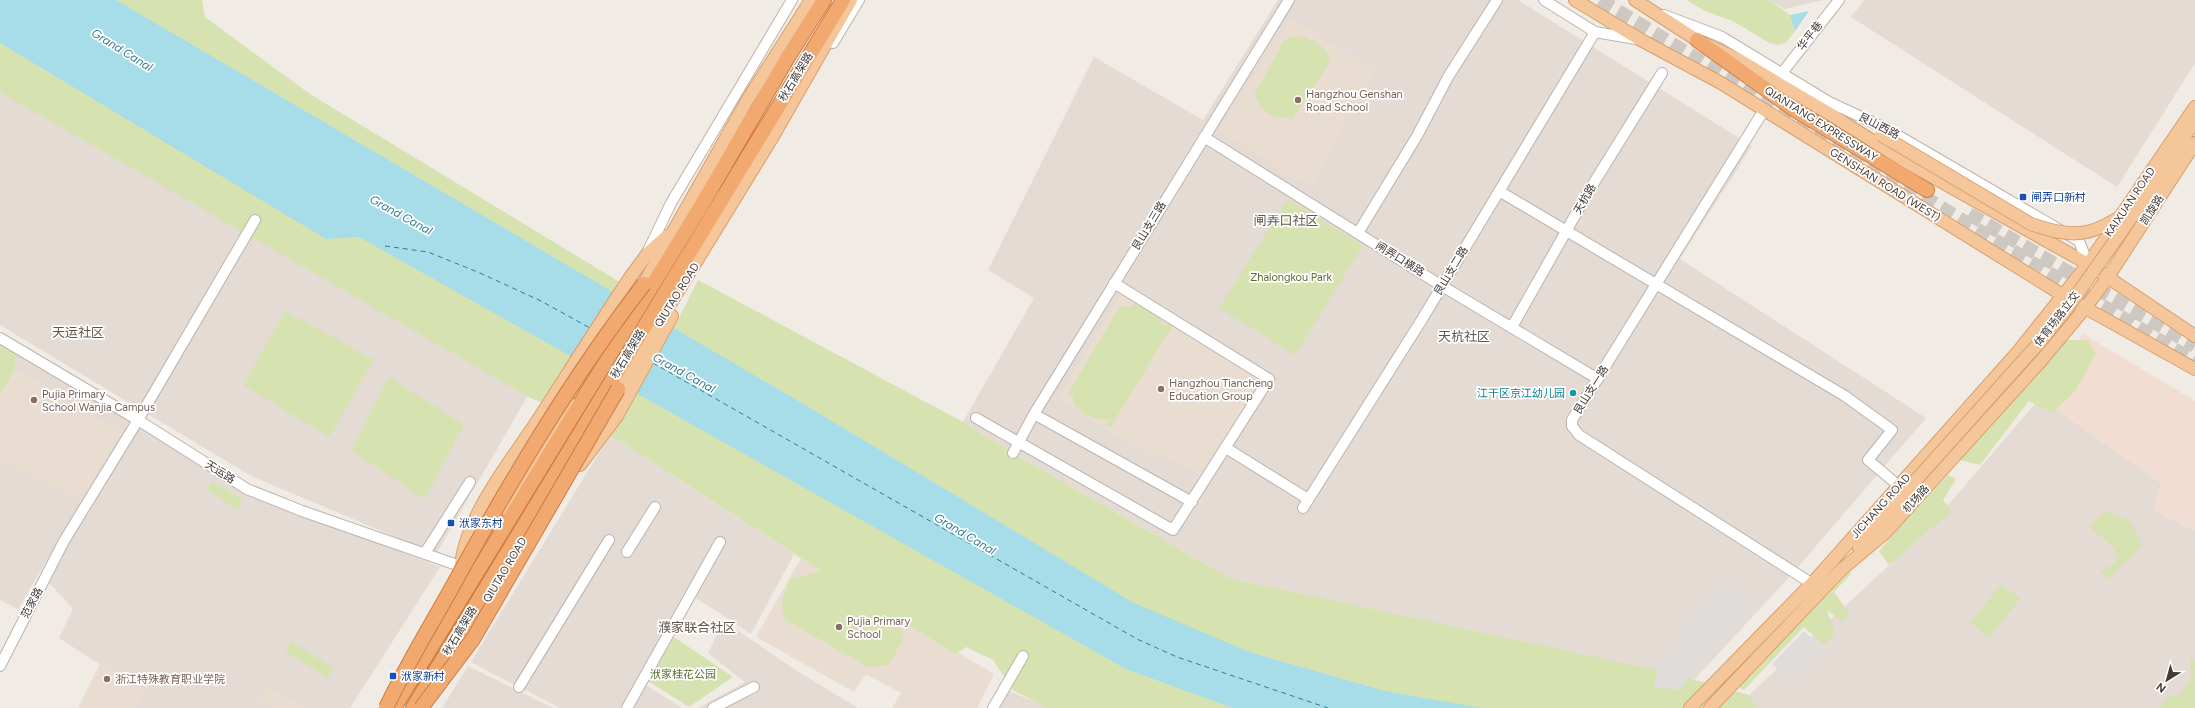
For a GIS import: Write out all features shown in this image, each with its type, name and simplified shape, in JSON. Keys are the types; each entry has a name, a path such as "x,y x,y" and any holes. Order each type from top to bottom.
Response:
{"highway":[{"name":"秋石高架路","path":"394,708 697,213 788,57 824,0"},
{"name":"秋石高架路","path":"413,708 843,0"},
{"name":"QIANTANG EXPRESSWAY","path":"1697,40 1796,110 1927,190"},
{"path":"386,708 402,675 499,500 582,371 644,284"},
{"path":"421,708 473,639 618,389"}],"main road":[{"path":"382,708 458,588 509,501 569,409 644,284 748,99 812,0"},
{"name":"QIUTAO ROAD","path":"421,708 495,589 542,507 594,429 679,292 772,138 851,0"},
{"name":"GENSHAN ROAD (WEST)","path":"1575,0 1641,40 1720,83 2064,296 2195,369"},
{"path":"1635,0 1697,40 1739,60 1830,114 1906,162 2088,264 2195,336"},
{"name":"KAIXUAN ROAD","path":"2064,296 2088,264 2195,107"},
{"path":"1830,114 1881,135 2031,224 2055,232 2081,233 2097,230 2141,204"},
{"name":"体育场路立交","path":"1841,570 1898,500 2039,343 2066,310 2141,204 2195,121"},
{"name":"凯旋路","path":"2108,277 2195,143"},
{"path":"458,588 461,555 474,519 639,264 648,252 675,230"},
{"name":"机场路","path":"1710,708 1841,570 1885,534 2040,362 2086,308 2108,277"},
{"path":"495,589 540,531 582,463 625,403 674,312 679,292"},
{"name":"JICHANG ROAD","path":"1691,708 1813,581 2011,360 2064,296"},
{"name":"体育场路立交","path":"1813,581 1898,500"}],"street":[{"path":"648,252 672,203 792,0"},
{"path":"772,138 859,0"},
{"name":"艮山支三路","path":"1013,453 1034,414 1289,0"},
{"path":"1358,233 1417,136 1448,77 1497,0"},
{"path":"1544,0 1596,32 1641,40"},
{"name":"华平巷","path":"1782,73 1838,0"},
{"name":"艮山西路","path":"1652,10 1722,37 1829,102 1887,129 2079,240 2088,264"},
{"name":"艮山支二路","path":"1226,448 1305,503 1442,286 1596,32"},
{"name":"天杭路","path":"1512,327 1590,189 1662,73"},
{"path":"719,125 748,99"},
{"name":"艮山支一路","path":"1764,110 1572,420 1572,426 1579,435 1813,581"},
{"name":"闸弄口横路","path":"1204,137 1442,286 1598,379"},
{"path":"1500,192 1845,396 1892,430 1868,460 1899,486"},
{"name":"范家路","path":"0,666 64,541 138,420 255,220"},
{"path":"976,418 1173,530 1269,379 1114,283"},
{"name":"天运路","path":"0,338 138,420 247,489 302,511 460,566"},
{"path":"1034,414 1192,502"},
{"path":"425,553 470,482"},
{"path":"627,552 655,507"},
{"path":"520,687 609,540"},
{"path":"627,708 720,542"},
{"path":"993,708 1023,656"},
{"path":"713,708 754,687"}],"shaded area":[{"path":"1278,0 1518,0 1752,146 1680,259 1926,418 1792,574 1695,679 1229,578 1013,453 963,422 1034,298 988,270 1094,57 1203,120"},
{"path":"1769,0 1824,0 1784,9"},
{"path":"1864,0 2195,0 2195,63 2117,187 1851,17"},
{"name":"Hangzhou Genshan Road School","path":"1290,17 1375,70 1312,188 1218,130"},
{"path":"0,54 547,363 436,554 251,476 0,325"},
{"name":"Hangzhou Tiancheng Education Group","path":"1122,291 1263,379 1204,477 1110,432 1058,399"},
{"path":"2083,334 2195,401 2195,531 2153,510 2162,484 2040,398"},
{"path":"0,337 138,420 245,492 440,567 350,708 135,708 144,693 59,638 73,609 45,578 137,420 129,422 18,609 0,600"},
{"name":"Pujia Primary School Wanjia Campus","path":"0,343 15,352 15,368 122,433 82,501 0,460"},
{"path":"2040,398 2162,484 2153,510 2195,531 2195,708 1757,708 1749,695 1925,532"},
{"path":"610,435 794,554 751,634 690,594 627,708 560,708 471,662"},
{"name":"Pujia Primary School","path":"801,558 994,674 977,708 892,708 901,693 866,674 854,692 756,637"},
{"path":"1722,580 1756,605 1691,674 1680,690 1654,687 1659,661"},
{"path":"724,621 794,669 858,708 698,708 745,682 708,653"},
{"path":"1804,631 1825,650 1792,682 1772,664"},
{"name":"浙江特殊教育职业学院","path":"100,664 144,693 135,708 78,708"},
{"path":"468,666 553,708 442,708"},
{"path":"644,684 682,708 632,708"},
{"path":"267,685 305,708 272,708 257,699"},
{"path":"1004,689 1050,708 993,708"}],"green space":[{"path":"0,0 202,0 205,17 310,94 679,318 698,280 963,422 1013,453 1229,578 1675,674 1749,695 1757,708 1047,708 1013,690 993,660 966,647 955,654 899,619 903,640 888,665 868,667 784,619 782,603 789,580 821,571 610,435 527,396 0,92"},
{"path":"1686,0 1769,0 1790,15 1795,31 1786,43 1778,45 1769,43 1733,21 1705,11"},
{"path":"1298,36 1313,41 1322,47 1326,51 1330,61 1292,120 1270,115 1261,107 1254,95 1284,41 1290,37"},
{"name":"Zhalongkou Park","path":"1288,199 1363,246 1295,355 1219,308"},
{"path":"1135,304 1145,306 1153,311 1164,327 1169,321 1174,323 1110,428 1106,425 1109,419 1091,417 1080,411 1076,407 1073,395 1068,393 1121,305 1125,308"},
{"path":"285,311 374,360 329,437 243,385"},
{"path":"2066,340 2088,340 2096,354 2075,391 2052,413 2029,401 1980,465 1960,460"},
{"path":"0,343 15,352 15,368 0,395"},
{"path":"389,377 464,425 425,499 351,451"},
{"path":"1948,475 1956,479 1943,500 1952,511 1889,565 1879,551"},
{"path":"212,481 244,500 238,510 207,490"},
{"path":"2106,510 2130,522 2142,545 2109,579 2100,572 2117,561 2115,549 2089,526"},
{"path":"1845,572 1852,573 1834,592 1849,613 1842,622 1827,610 1835,633 1824,645 1804,627 1744,690 1737,686"},
{"path":"2001,584 2020,599 1989,638 1970,623"},
{"name":"洑家桂花公园","path":"674,637 733,677 689,707 648,681"},
{"path":"291,641 333,668 328,678 285,651"},
{"path":"2190,657 2195,660 2195,708 2160,708 2169,695 2179,695 2191,678"}],"water":[{"name":"Grand Canal","path":"0,0 116,0 805,405 1134,603 1249,652 1385,691 1481,708 1233,708 1126,669 359,237 326,239 0,43"},
{"path":"1809,11 1795,31 1790,15"}],"ferry route":[{"path":"385,246 428,252 480,273 541,301 590,328"},
{"path":"653,363 1137,639 1177,657 1328,708"}],"tunnel":[{"path":"1600,0 2195,362"},
{"path":"1969,214 2195,346"}],"place":[{"name":"Hangzhou Genshan Road School","path":"1298,100"},
{"name":"闸弄口新村","path":"2023,197"},
{"name":"Hangzhou Tiancheng Education Group","path":"1161,389"},
{"name":"江干区京江幼儿园","path":"1573,393"},
{"name":"Pujia Primary School Wanjia Campus","path":"34,400"},
{"name":"洑家东村","path":"451,523"},
{"name":"Pujia Primary School","path":"839,627"},
{"name":"洑家新村","path":"393,676"},
{"name":"浙江特殊教育职业学院","path":"107,679"}],"district":[{"name":"闸弄口社区","path":"1286,220"},
{"name":"天运社区","path":"78,332"},
{"name":"天杭社区","path":"1464,336"},
{"name":"濮家联合社区","path":"697,627"}]}
